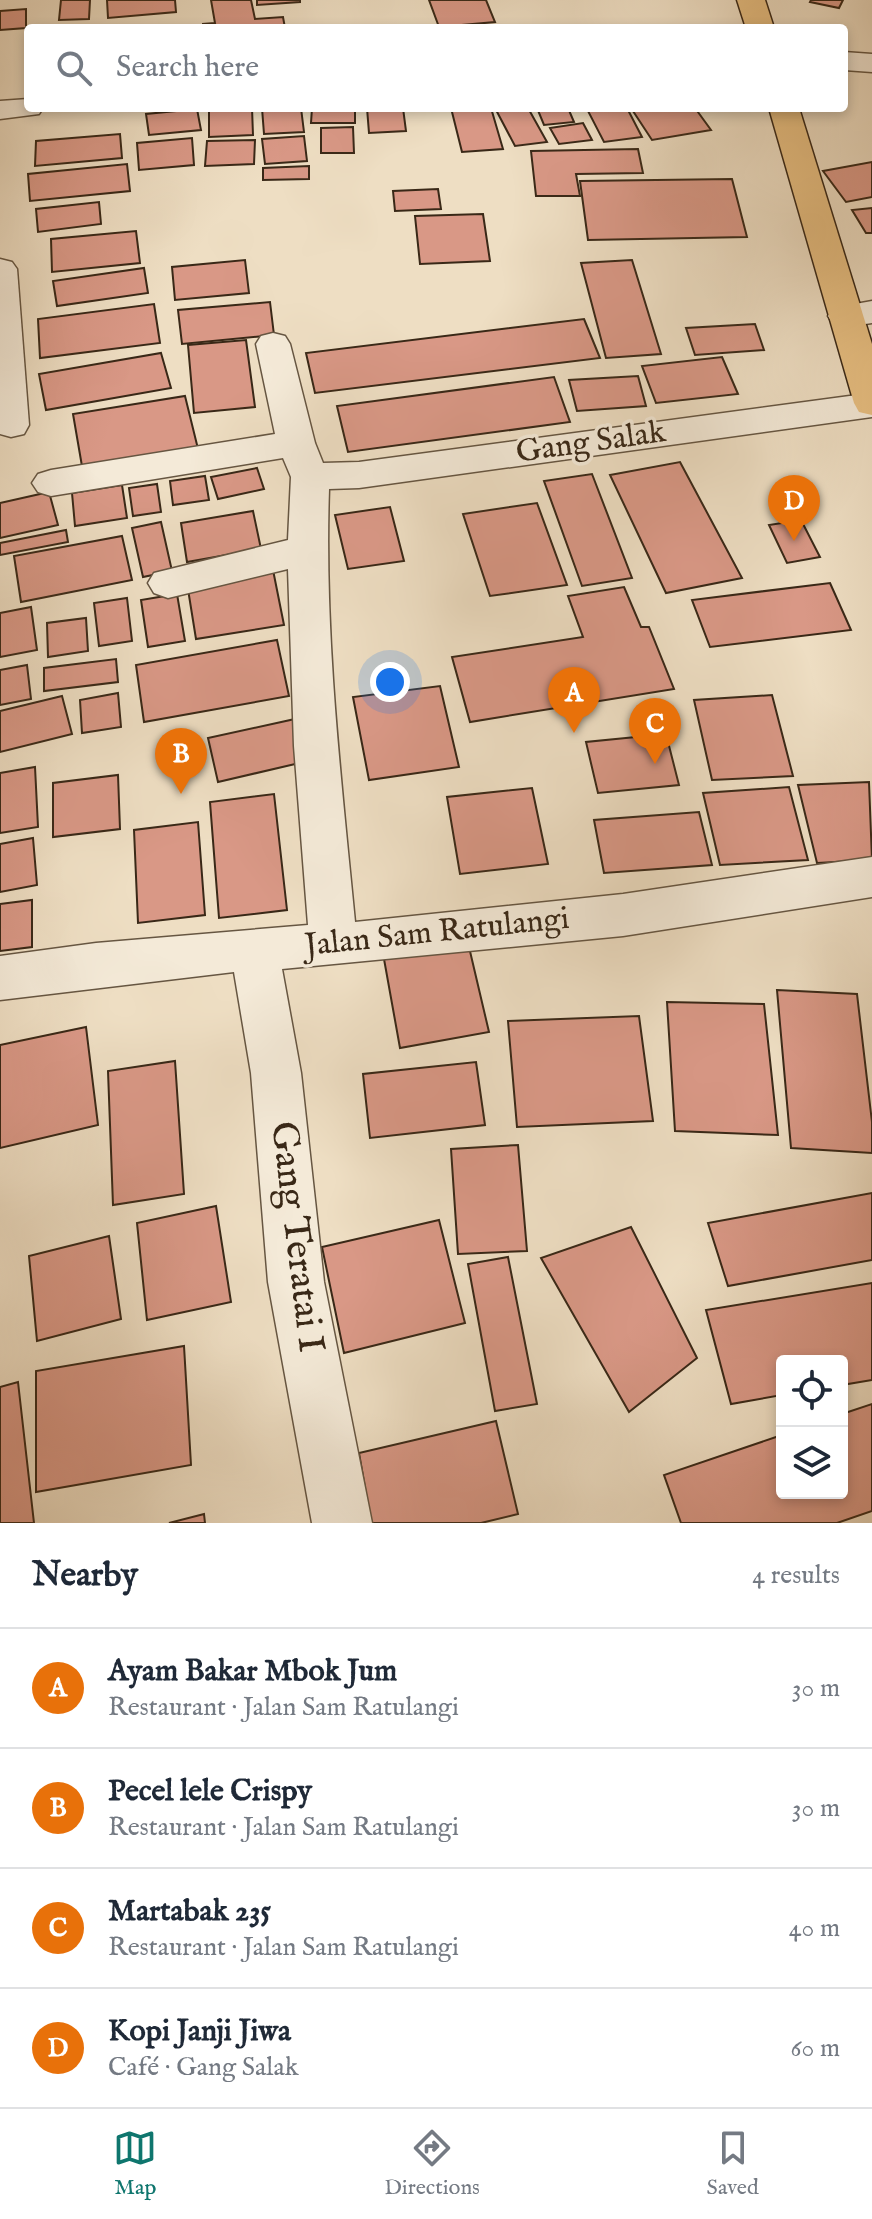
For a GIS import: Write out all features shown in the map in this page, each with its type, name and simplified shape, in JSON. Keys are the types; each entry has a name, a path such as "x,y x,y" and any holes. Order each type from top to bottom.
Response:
{"highway":[{"path":"751,0 759,24"},
{"path":"785,112 858,314 872,404"}],"street":[{"path":"848,61 872,63"},
{"path":"0,110 24,108"},
{"path":"0,269 11,425"},
{"path":"273,344 303,460 316,746 333,945"},
{"name":"Gang Salak","path":"51,483 303,460 375,473 872,404"},
{"path":"168,583 307,550"},
{"name":"Jalan Sam Ratulangi","path":"0,978 254,949 333,945 623,915 872,877"},
{"name":"Gang Teratai I","path":"254,949 276,1073 296,1282 342,1523"}],"building":[{"path":"61,0 90,0 89,19 59,20"},
{"path":"107,0 175,0 176,12 108,18"},
{"path":"211,0 251,0 255,19 283,17 284,24 203,24 215,23"},
{"path":"257,0 300,0 300,2 257,5"},
{"path":"429,0 486,0 495,22 473,24 438,24"},
{"path":"811,0 843,0 839,8"},
{"path":"26,9 24,28 0,30 0,11"},
{"path":"198,112 201,130 149,135 146,114"},
{"path":"209,112 252,112 253,135 209,137"},
{"path":"262,112 302,112 304,132 264,134"},
{"path":"312,112 355,112 355,123 311,123"},
{"path":"367,112 404,112 406,131 369,133"},
{"path":"452,112 492,112 503,149 462,152"},
{"path":"497,112 530,112 547,142 515,146"},
{"path":"539,112 570,112 574,122 544,125"},
{"path":"589,112 629,112 642,137 604,142"},
{"path":"634,112 698,112 711,130 652,140"},
{"path":"583,123 592,140 559,144 550,128"},
{"path":"353,127 354,153 321,153 321,128"},
{"path":"120,134 122,158 35,166 36,141"},
{"path":"304,136 307,161 265,164 262,139"},
{"path":"192,138 194,165 139,170 137,143"},
{"path":"255,140 254,164 205,166 207,141"},
{"path":"638,149 643,173 576,174 580,196 536,196 531,151"},
{"path":"872,162 872,197 846,202 823,171"},
{"path":"127,164 130,191 30,201 28,174"},
{"path":"309,166 309,179 263,180 263,168"},
{"path":"732,179 747,237 588,240 580,181"},
{"path":"438,189 441,209 395,211 393,191"},
{"path":"99,202 101,224 38,232 36,209"},
{"path":"872,208 872,233 866,233 852,210"},
{"path":"483,214 490,261 420,264 415,216"},
{"path":"136,231 140,263 52,272 51,239"},
{"path":"245,260 249,293 175,300 172,267"},
{"path":"632,260 661,354 606,358 581,263"},
{"path":"144,268 148,293 57,306 53,281"},
{"path":"270,302 274,335 182,344 178,310"},
{"path":"154,304 160,343 40,358 38,319"},
{"path":"584,319 600,358 315,393 306,353"},
{"path":"755,324 764,350 695,355 686,328"},
{"path":"246,340 255,407 194,413 188,345"},
{"path":"161,353 171,388 46,410 39,374"},
{"path":"722,357 738,394 656,403 642,366"},
{"path":"638,376 646,406 577,411 569,380"},
{"path":"554,377 570,422 348,452 337,406"},
{"path":"185,396 199,453 83,472 73,414"},
{"path":"680,462 742,578 666,593 610,475"},
{"path":"257,468 264,489 218,499 211,477"},
{"path":"592,474 632,578 582,586 544,481"},
{"path":"205,476 209,500 173,505 170,481"},
{"path":"157,484 161,512 133,516 129,488"},
{"path":"122,485 127,518 75,526 72,493"},
{"path":"49,492 58,525 0,538 0,503"},
{"path":"537,503 567,585 490,596 463,514"},
{"path":"390,507 404,561 348,569 335,515"},
{"path":"253,511 261,549 187,562 181,523"},
{"path":"801,520 820,557 787,563 769,525"},
{"path":"161,522 172,571 143,577 132,528"},
{"path":"66,530 68,542 0,555 0,543"},
{"path":"122,536 132,580 21,602 14,556"},
{"path":"273,570 284,625 196,639 187,583"},
{"path":"830,583 851,630 710,647 692,600"},
{"path":"624,587 641,627 649,627 674,689 470,722 452,657 583,637 568,596"},
{"path":"177,594 185,641 148,647 141,600"},
{"path":"127,598 132,641 99,646 94,603"},
{"path":"31,607 37,650 0,657 0,613"},
{"path":"86,618 88,651 48,657 47,623"},
{"path":"277,640 289,696 144,722 136,665"},
{"path":"116,659 118,682 44,691 44,668"},
{"path":"27,665 31,699 0,705 0,670"},
{"path":"440,686 459,767 369,780 353,697"},
{"path":"118,693 121,727 82,733 80,700"},
{"path":"772,695 793,776 712,780 694,700"},
{"path":"62,696 72,734 0,752 0,711"},
{"path":"295,719 308,761 218,782 208,738"},
{"path":"666,734 679,785 598,793 586,742"},
{"path":"35,767 38,827 0,833 0,773"},
{"path":"118,775 120,829 53,837 53,783"},
{"path":"869,782 872,860 817,863 798,785"},
{"path":"789,787 808,860 720,865 703,793"},
{"path":"532,788 548,864 460,874 447,797"},
{"path":"274,794 287,910 219,918 210,802"},
{"path":"699,812 712,865 604,873 594,820"},
{"path":"198,822 205,915 138,923 134,830"},
{"path":"33,838 37,885 0,892 0,844"},
{"path":"32,900 32,947 0,951 0,904"},
{"path":"469,947 489,1032 400,1048 384,959"},
{"path":"777,990 857,994 872,1122 872,1153 791,1148"},
{"path":"667,1002 764,1004 778,1135 675,1131"},
{"path":"639,1016 653,1121 517,1127 508,1021"},
{"path":"86,1027 98,1125 0,1148 0,1045"},
{"path":"175,1061 184,1194 113,1205 108,1071"},
{"path":"476,1062 485,1125 370,1138 363,1074"},
{"path":"518,1145 527,1251 458,1254 451,1149"},
{"path":"872,1193 872,1260 728,1286 708,1223"},
{"path":"216,1206 231,1302 147,1320 137,1223"},
{"path":"439,1220 465,1323 344,1353 322,1247"},
{"path":"631,1227 697,1358 629,1412 541,1258"},
{"path":"109,1236 121,1319 37,1341 29,1256"},
{"path":"508,1257 537,1404 495,1411 468,1264"},
{"path":"872,1283 872,1380 848,1384 848,1355 776,1355 776,1396 731,1404 706,1310"},
{"path":"184,1346 191,1465 36,1492 36,1371"},
{"path":"18,1382 34,1523 0,1523 0,1387"},
{"path":"872,1404 872,1511 837,1523 681,1523 664,1475 776,1437 776,1499 848,1499 848,1412"},
{"path":"496,1421 518,1514 481,1523 371,1523 359,1453"},
{"path":"204,1514 205,1523 169,1523"}],"place":[{"name":"Kopi Janji Jiwa","path":"794,541"},
{"name":"Ayam Bakar Mbok Jum","path":"574,733"},
{"name":"Martabak 235","path":"655,764"},
{"name":"Pecel lele Crispy","path":"181,794"}]}
